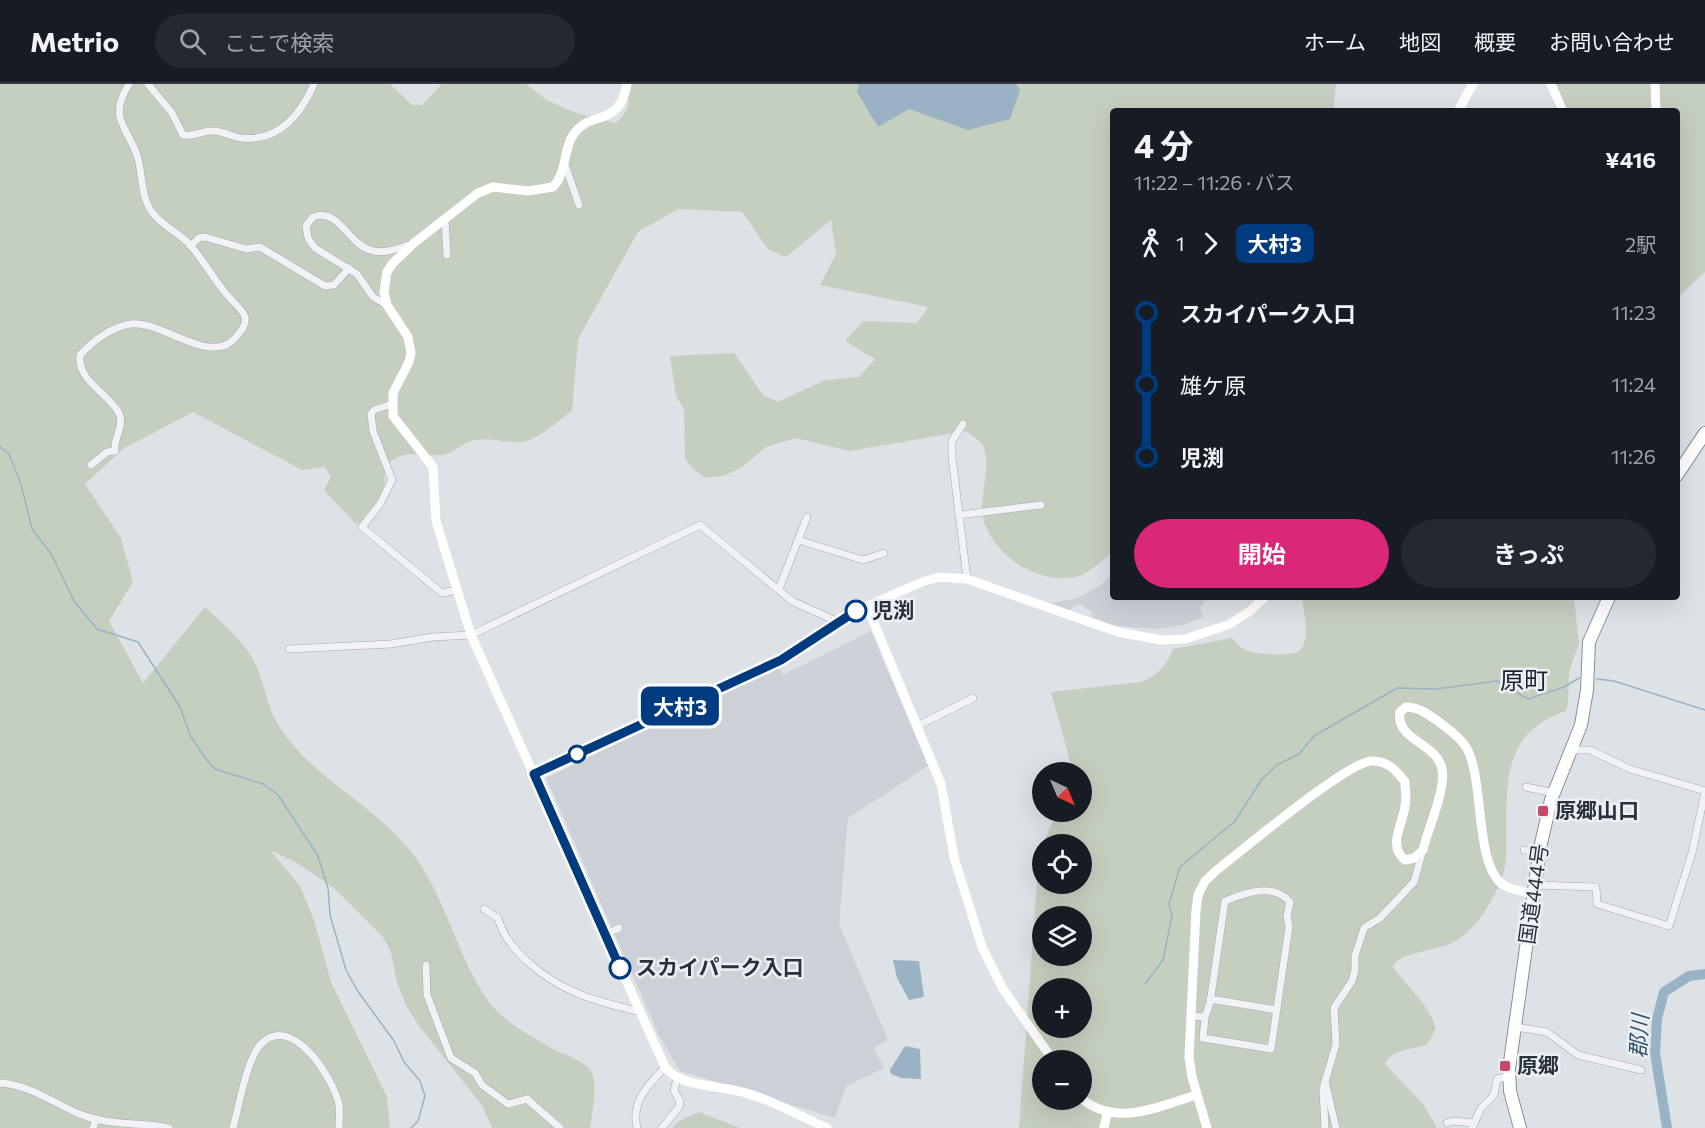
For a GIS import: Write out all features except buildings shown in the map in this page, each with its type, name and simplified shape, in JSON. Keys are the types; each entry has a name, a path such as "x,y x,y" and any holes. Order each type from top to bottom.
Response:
{"highway":[{"path":"1680,470 1705,433"},
{"name":"国道444号","path":"1520,1128 1510,1091 1509,1076 1539,851 1554,793 1581,725 1587,690 1589,642 1608,600"}],"street":[{"path":"91,465 106,452 115,451 122,421 118,411 82,370 80,354 112,330 132,324 207,347 226,346 235,339 245,324 245,315 212,278 190,246 153,212 147,199 137,155 119,123 120,108 129,84"},
{"path":"148,84 172,113 183,135 192,137 214,131 238,138 257,139 272,136 287,124 314,84"},
{"path":"627,84 621,105 614,112 581,127 574,134 553,187 528,191 493,188 478,193 414,243 387,272 384,292 387,305 411,345 409,362 393,393 392,405 397,424 428,457 433,466 436,521 471,634 666,1067 677,1078 747,1094 827,1128"},
{"path":"1460,108 1473,84"},
{"path":"1551,84 1562,108"},
{"path":"1655,84 1656,108"},
{"path":"564,162 579,205"},
{"path":"387,305 374,297 363,280 349,268 315,248 308,238 306,226 312,217 322,214 336,221 355,241 370,251 387,251 414,243"},
{"path":"445,219 447,255"},
{"path":"190,246 199,238 205,237 246,249 260,247 325,286 334,285 349,268"},
{"path":"392,405 374,410 371,421 392,480 380,504 362,527 442,592 457,590"},
{"path":"963,424 952,441 967,579"},
{"path":"959,516 1041,505"},
{"path":"779,589 807,518"},
{"path":"289,649 391,644 471,634 700,525 792,601 838,622"},
{"path":"798,540 863,560 884,553"},
{"path":"534,774 793,653 838,622 867,606 922,582 939,578 967,579 1118,632 1161,640 1185,639 1228,625 1250,611 1262,600"},
{"path":"867,606 941,784 954,857 982,946 1003,989 1046,1050"},
{"path":"699,698 705,709"},
{"path":"917,726 973,698"},
{"path":"1325,1128 1325,1079 1332,1064 1336,1044 1334,1008 1352,981 1355,956 1364,928 1380,918 1414,882 1441,789 1442,768 1439,759 1402,728 1398,720 1400,712 1406,707 1414,707 1428,715 1455,735 1466,747 1475,778 1489,863 1502,884 1534,889 1596,887 1597,904 1669,926 1692,852 1705,792 1630,769 1590,750 1571,750"},
{"path":"1207,1128 1196,1095 1189,1057 1196,909 1198,895 1205,881 1342,774 1360,763 1373,761 1386,763 1398,772 1405,782 1406,794 1396,847 1400,855 1405,860 1414,858 1423,850"},
{"path":"1526,787 1554,793"},
{"path":"1524,850 1539,851"},
{"path":"1252,890 1276,893 1290,903 1287,916 1289,927 1277,1010 1271,1048 1203,1038 1204,1017 1210,999 1225,901 1252,890"},
{"path":"484,909 498,918 502,934 525,957 559,984 593,999 640,1012"},
{"path":"605,935 619,928"},
{"path":"426,964 427,995 451,1058 475,1073 482,1085 507,1104 527,1100 560,1128"},
{"path":"1210,999 1277,1010"},
{"path":"1190,1016 1204,1017"},
{"path":"1516,1026 1547,1032 1578,1055 1641,1070"},
{"path":"233,1128 254,1056 262,1044 275,1036 293,1038 306,1049 331,1083 339,1106 339,1128"},
{"path":"637,1128 634,1116 638,1097 666,1067"},
{"path":"1447,1123 1472,1125 1494,1095 1497,1079 1509,1076"},
{"path":"662,1128 680,1101 674,1091 677,1078"},
{"path":"1325,1079 1336,1128"},
{"path":"0,1083 20,1084 96,1119 169,1128"},
{"path":"1092,1106 1107,1114 1139,1112 1196,1095"},
{"path":"1104,1128 1107,1114"},
{"path":"93,1128 96,1119"}],"shaded area":[{"path":"1110,576 1110,600 1205,600 1200,607 1203,617 1184,625 1161,629 1139,628 1112,625 1091,617 1092,612 1080,604 1069,610 1050,603 1078,598 1101,585"},
{"path":"871,631 928,766 848,818 839,924 888,1040 874,1048 884,1068 846,1086 835,1118 680,1071 659,1035 546,778 747,681 779,667 783,675"}],"green space":[{"path":"0,84 390,84 412,105 422,105 442,84 526,84 548,101 576,113 615,123 624,115 628,106 628,84 1336,84 1333,108 1110,108 1110,554 1080,576 1061,578 1034,572 1010,558 991,537 985,525 982,506 986,454 982,444 966,431 849,451 796,438 766,447 741,468 723,476 706,478 693,469 685,459 684,409 676,396 670,356 734,353 763,395 778,402 825,380 859,377 875,359 845,341 863,321 917,323 928,307 820,285 836,254 831,220 786,257 768,249 742,212 678,209 638,232 578,339 572,411 528,441 475,440 442,455 413,454 396,458 388,465 385,473 384,500 381,509 372,517 356,524 324,490 331,477 325,467 302,470 193,412 123,449 85,484 121,538 133,582 109,621 143,683 205,607 233,634 246,648 256,665 276,721 294,746 327,777 381,820 412,853 424,870 468,966 495,1010 528,1035 583,1063 590,1070 594,1082 594,1098 590,1128 492,1128 482,1105 419,1026 406,1005 397,983 391,952 383,937 334,888 297,863 270,850 300,886 314,920 331,982 387,1097 390,1128 0,1128"},
{"path":"1556,84 1705,84 1705,272 1680,295 1680,108 1555,108"},
{"path":"1302,600 1574,600 1579,644 1569,671 1568,704 1566,711 1545,720 1530,732 1520,745 1513,760 1507,796 1504,872 1499,886 1483,914 1462,937 1447,945 1402,958 1393,967 1425,1006 1434,1022 1435,1029 1426,1045 1397,1053 1385,1064 1423,1104 1437,1128 1019,1128 1032,951 1032,966 1092,966 1092,906 1035,906 1036,894 1092,894 1092,834 1047,834 1053,822 1092,822 1092,762 1070,762 1051,692 1141,682 1152,677 1161,669 1173,649 1232,638 1246,650 1266,654 1291,654 1301,649 1306,637"},
{"path":"699,1112 740,1128 672,1128 679,1121"}],"water":[{"path":"859,84 1016,84 1020,90 1010,119 968,130 909,109 878,127 857,92"},
{"path":"893,960 919,961 924,997 909,1000 897,978"},
{"path":"905,1046 920,1049 921,1079 901,1078 891,1074 890,1070"}],"waterway":[{"path":"0,447 9,454 21,484 32,529 52,555 74,601 97,629 138,642 180,707 191,737 206,759 215,769 263,784 278,795 318,856 328,888 330,915 346,970 357,990 394,1041 404,1062 420,1081 425,1096 418,1121 411,1128"},
{"path":"1145,984 1163,960 1172,916 1169,904 1180,867 1235,821 1262,779 1277,765 1299,754 1314,736 1397,688 1436,689 1497,681 1528,699 1564,687 1579,678"},
{"path":"1597,679 1614,681 1705,710"},
{"name":"郡川","path":"1667,1128 1655,1053 1657,1019 1664,992 1689,976 1705,974"}],"bus line":[{"name":"大村3","path":"620,968 534,774 781,660 856,611"}],"place":[{"name":"児渕","path":"856,611"},
{"name":"原郷山口","path":"1543,811"},
{"name":"スカイパーク入口","path":"620,968"},
{"name":"原郷","path":"1505,1066"}],"district":[{"name":"原町","path":"1524,681"}]}
